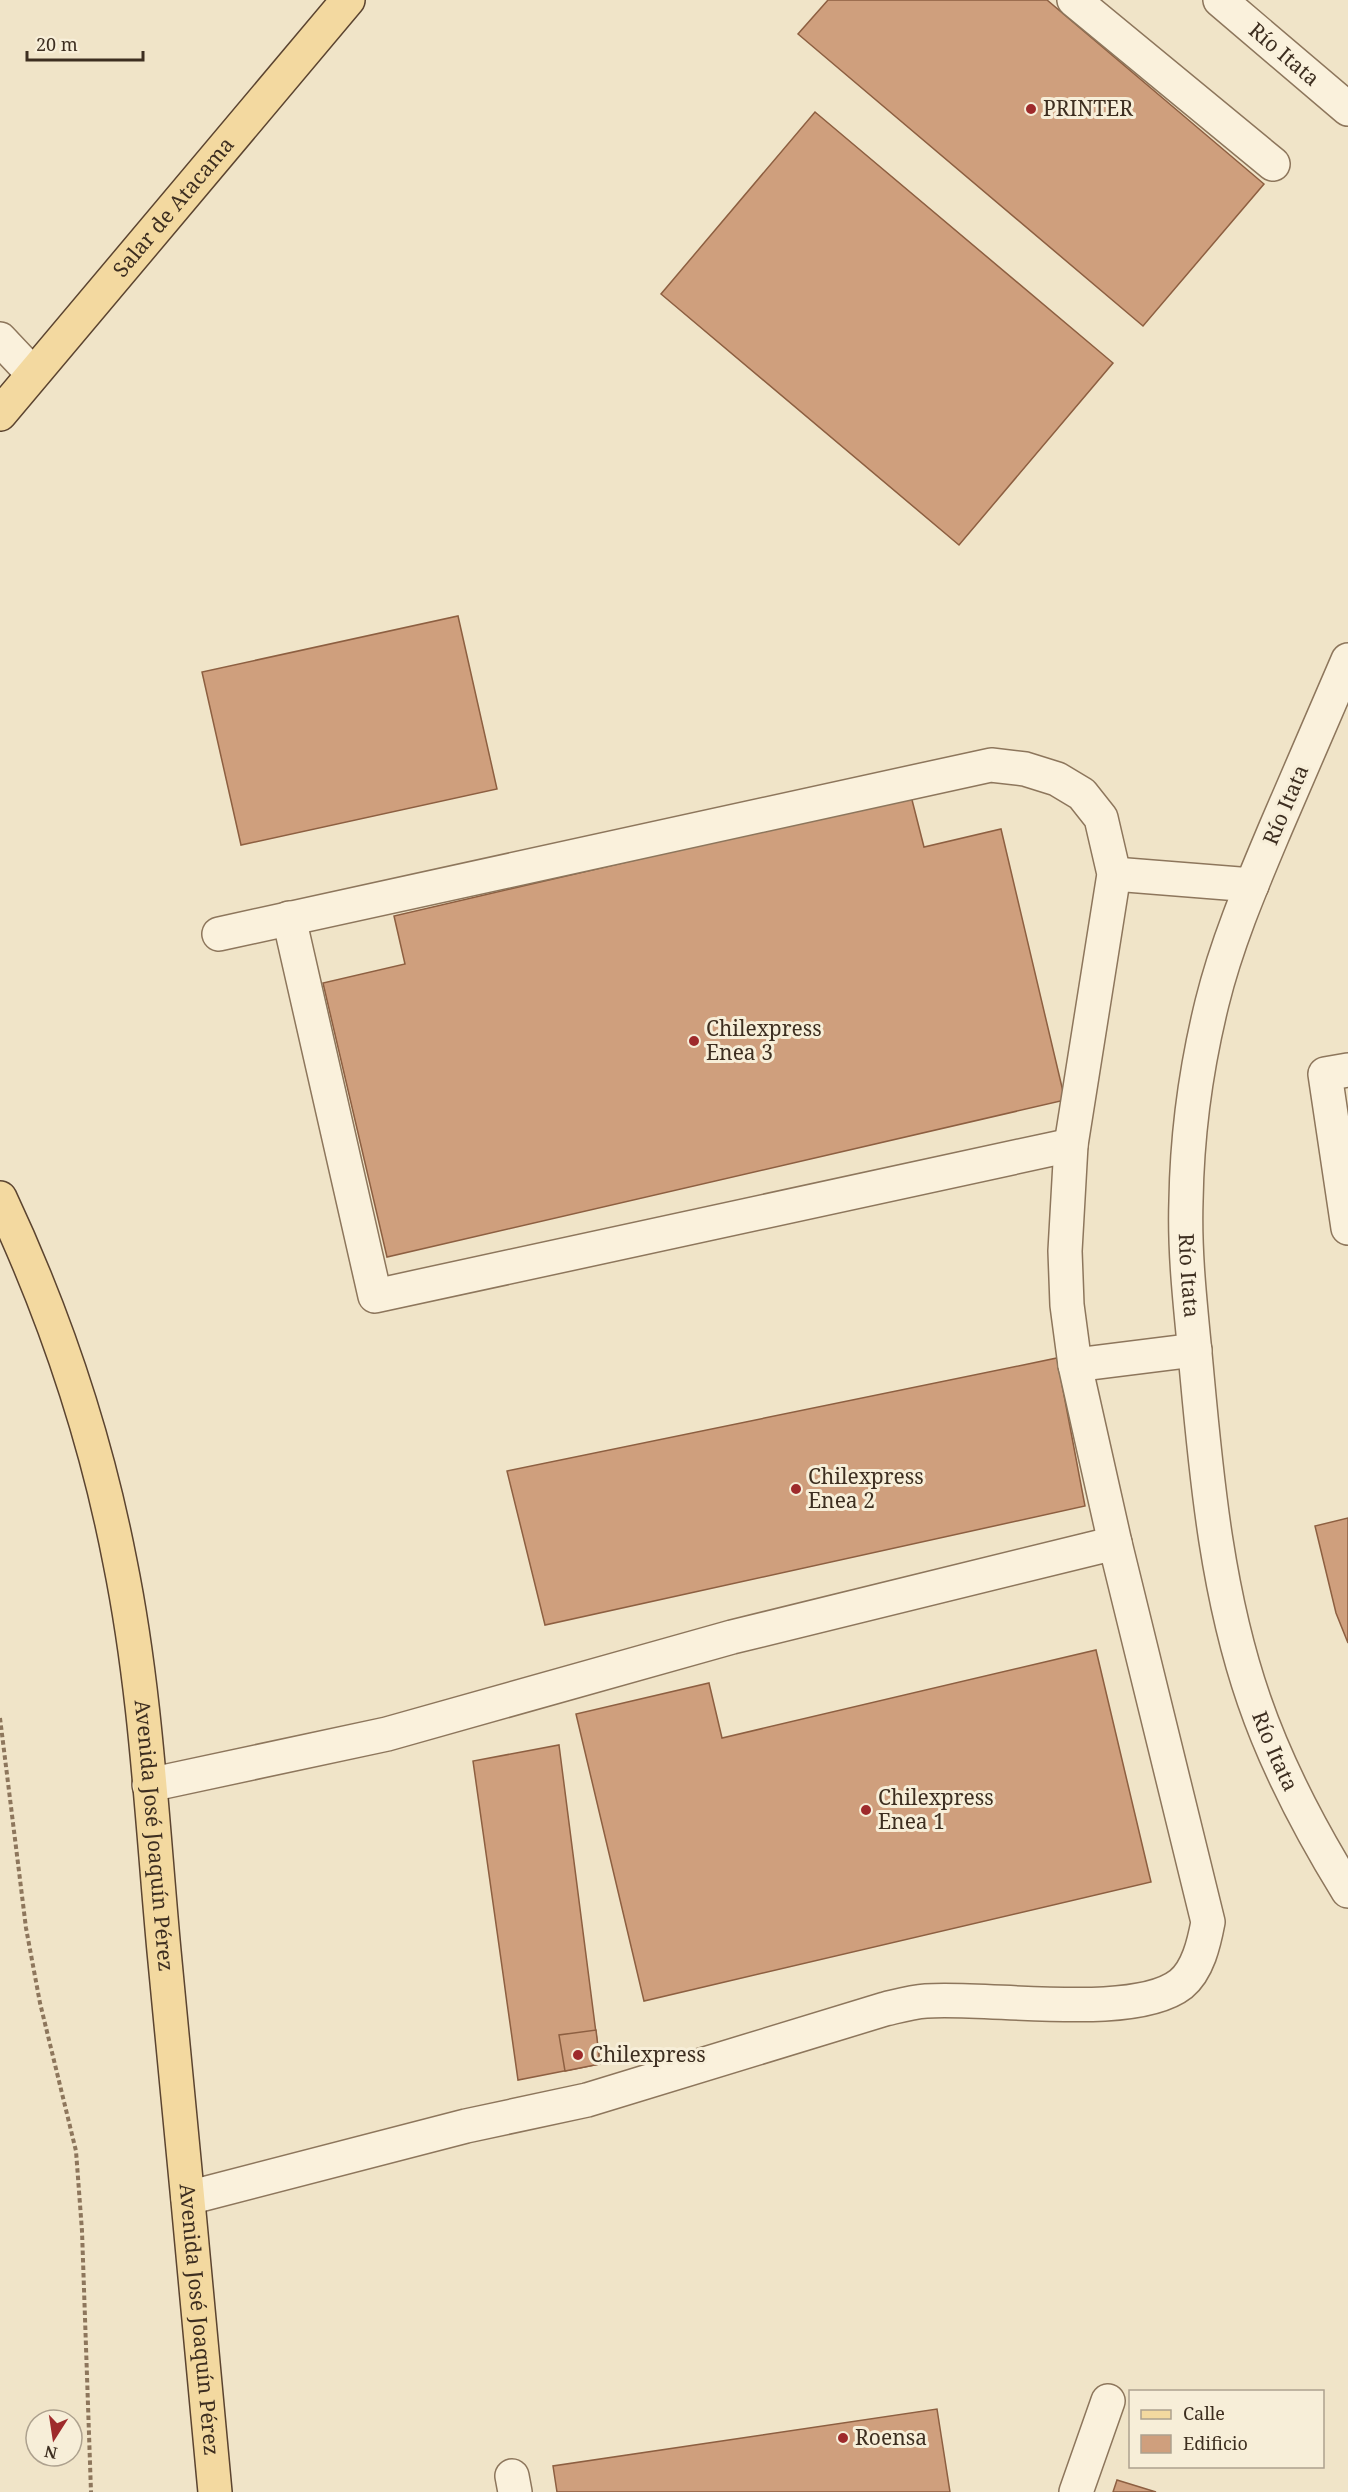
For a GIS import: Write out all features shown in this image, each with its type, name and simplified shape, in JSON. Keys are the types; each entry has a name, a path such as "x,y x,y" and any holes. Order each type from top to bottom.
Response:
{"main road":[{"name":"Salar de Atacama","path":"0,414 348,0"},
{"name":"Avenida José Joaquín Pérez","path":"0,1198 36,1282 64,1358 106,1498 130,1619 149,1785 215,2492"}],"street":[{"path":"1074,0 1273,164"},
{"name":"Río Itata","path":"1220,0 1348,109"},
{"path":"0,339 33,374"},
{"name":"Río Itata","path":"1348,660 1251,885 1230,941 1213,999 1193,1097 1185,1203 1207,1477 1233,1628 1254,1700 1288,1782 1348,1891"},
{"path":"188,2198 466,2126 587,2100 885,2009 926,2001 1110,2004 1145,1999 1181,1984 1194,1966 1204,1943 1208,1922 1115,1543 1075,1365 1067,1305 1065,1251 1071,1146 1114,874 1101,818 1082,794 1057,779 1025,769 991,765 219,934"},
{"path":"1114,874 1251,885"},
{"path":"290,918 375,1296 1071,1146"},
{"path":"1348,1070 1325,1074 1348,1228"},
{"path":"1075,1365 1195,1350"},
{"path":"149,1785 387,1734 732,1637 1115,1543"},
{"path":"1076,2492 1108,2401"}],"path":[{"path":"0,1718 26,1928 40,2003 76,2151 82,2231 91,2492"}],"building":[{"name":"PRINTER","path":"828,0 1047,0 1264,184 1143,326 798,34"},
{"path":"815,112 1113,363 959,545 661,294"},
{"path":"458,616 497,789 241,845 202,672"},
{"name":"Chilexpress Enea 3","path":"911,796 924,847 1001,829 1065,1100 387,1257 323,983 405,964 394,916"},
{"name":"Chilexpress Enea 2","path":"1057,1358 1085,1506 545,1625 507,1471"},
{"path":"1348,1518 1348,1643 1336,1613 1315,1526"},
{"name":"Chilexpress Enea 1","path":"1096,1650 1151,1882 644,2001 576,1714 709,1683 722,1738"},
{"path":"559,1745 600,2064 518,2080 473,1761"},
{"path":"596,2030 600,2064 565,2071 559,2035"},
{"name":"Roensa","path":"937,2409 950,2492 557,2492 553,2466"},
{"path":"1117,2480 1156,2492 1113,2492"}],"place":[{"name":"PRINTER","path":"1031,109"},
{"name":"Chilexpress Enea 3","path":"694,1041"},
{"name":"Chilexpress Enea 2","path":"796,1489"},
{"name":"Chilexpress Enea 1","path":"866,1810"},
{"name":"Chilexpress","path":"578,2055"},
{"name":"Roensa","path":"843,2438"}]}
